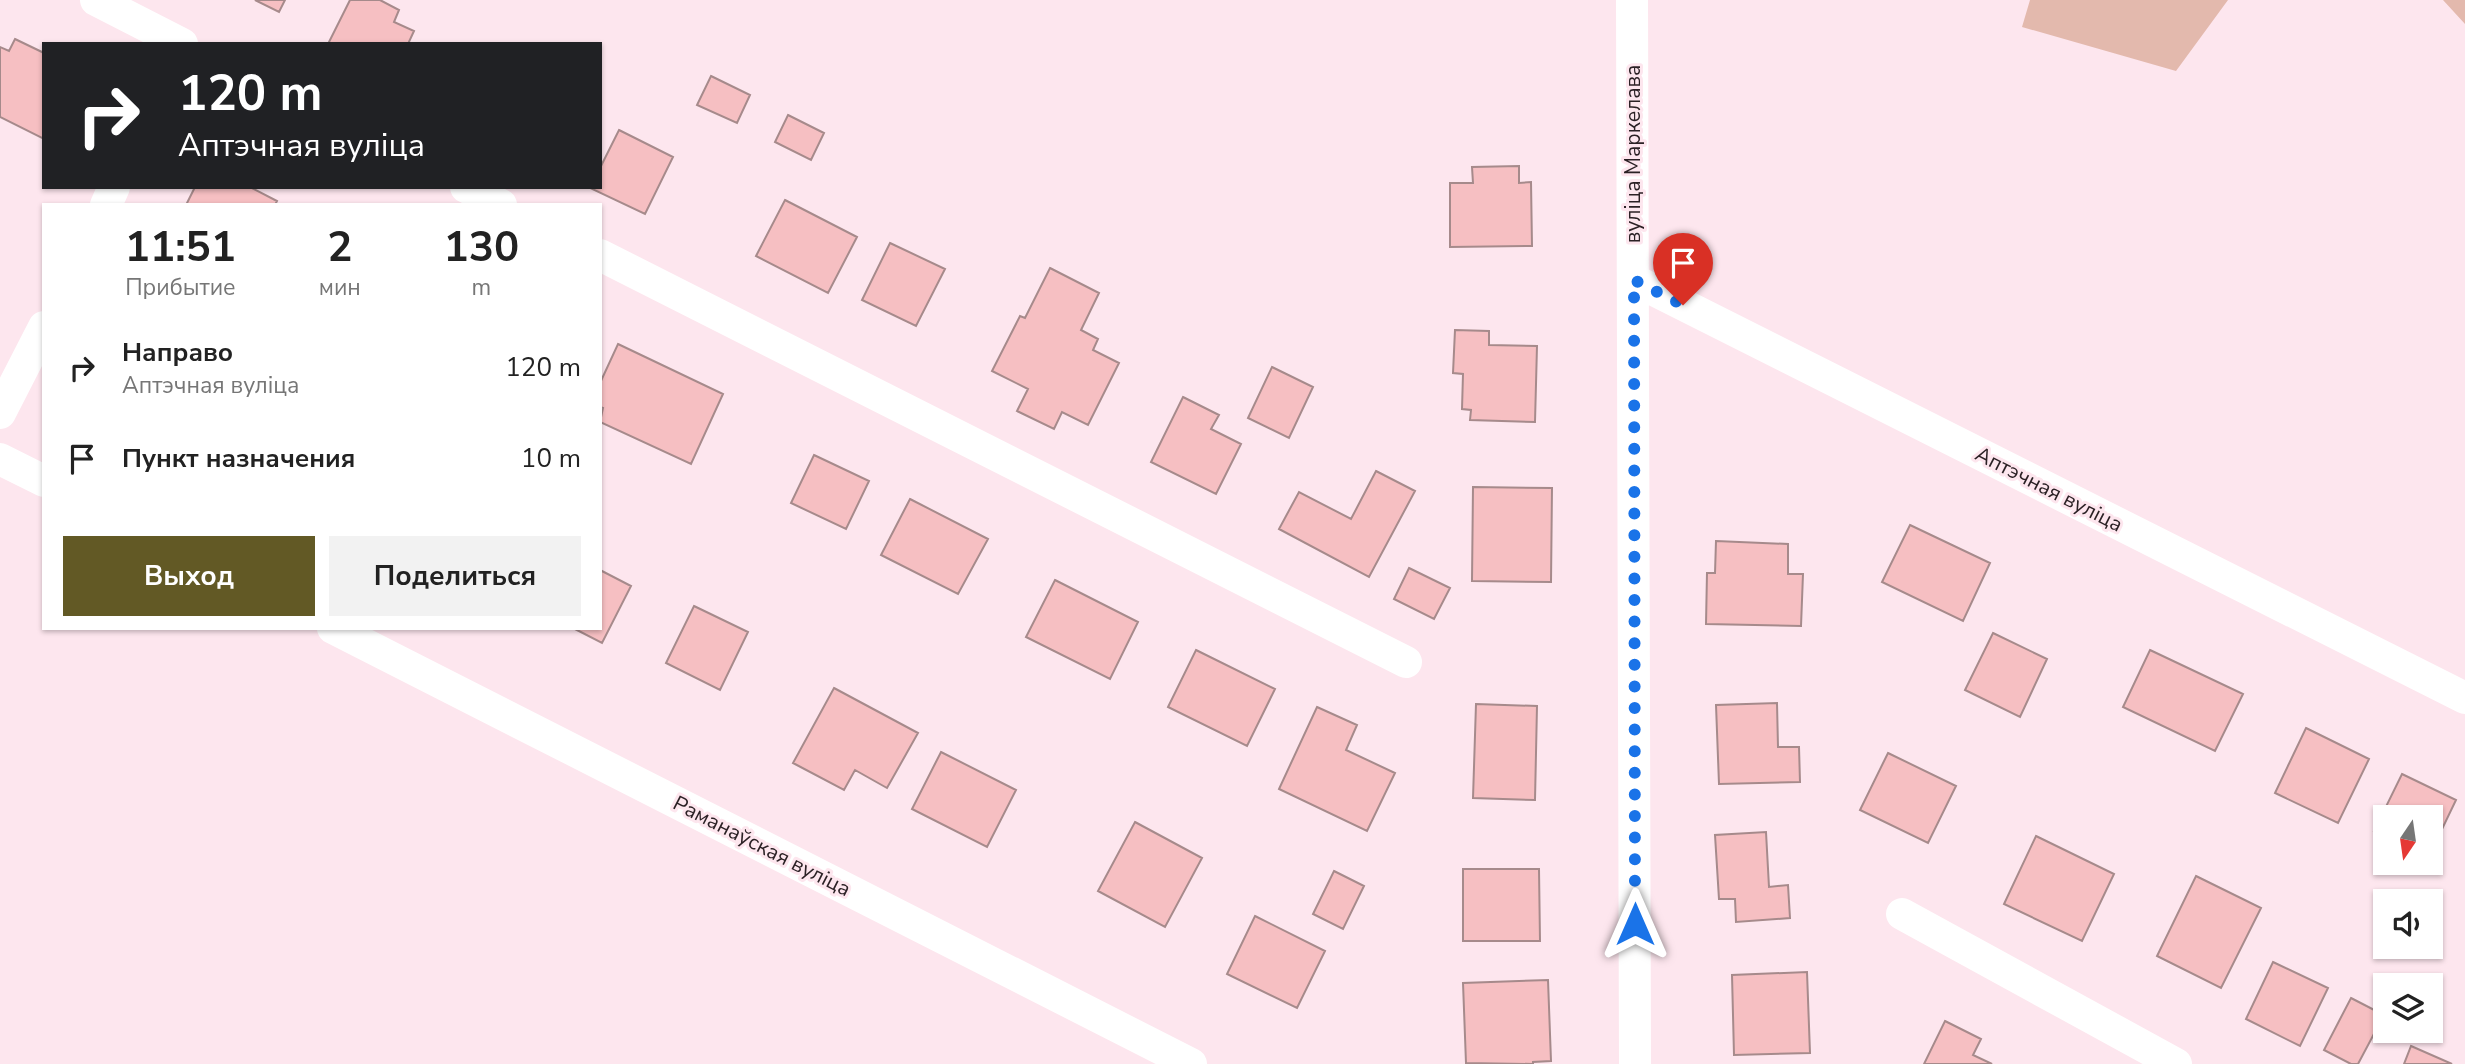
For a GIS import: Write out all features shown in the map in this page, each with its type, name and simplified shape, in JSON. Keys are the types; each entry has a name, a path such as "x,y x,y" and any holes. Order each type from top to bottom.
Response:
{"street":[{"path":"96,0 178,42"},
{"name":"вуліца Маркелава","path":"1632,0 1635,1064"},
{"path":"470,189 497,203"},
{"path":"602,256 1406,662"},
{"name":"Аптэчная вуліца","path":"1634,280 2465,698"},
{"path":"0,413 42,331"},
{"path":"0,459 42,480"},
{"name":"Раманаўская вуліца","path":"337,630 1191,1064"},
{"path":"1902,914 2176,1064"}],"shaded area":[{"path":"2030,0 2228,0 2176,71 2022,27"},
{"path":"2443,0 2465,0 2465,24"}],"building":[{"path":"255,0 285,0 279,12"},
{"path":"350,0 380,0 399,10 394,22 414,31 409,42 329,42"},
{"path":"15,39 42,52 42,138 0,117 0,47 9,51"},
{"path":"711,76 750,95 737,123 697,105"},
{"path":"788,115 824,133 811,160 775,142"},
{"path":"619,130 673,157 645,214 592,189 602,189 602,164"},
{"path":"1519,166 1519,183 1531,182 1532,246 1450,247 1450,183 1473,183 1472,167"},
{"path":"194,189 254,189 277,201 276,203 187,203"},
{"path":"785,200 857,237 828,293 756,256"},
{"path":"890,243 945,269 916,326 862,300"},
{"path":"1050,268 1099,293 1081,330 1098,339 1093,350 1119,363 1088,425 1062,412 1054,429 1017,411 1028,389 992,371 1020,316 1025,318"},
{"path":"1455,330 1489,331 1489,345 1537,346 1535,422 1470,420 1471,410 1462,409 1463,374 1453,373"},
{"path":"618,344 723,394 691,464 602,423 602,379"},
{"path":"1272,367 1313,387 1289,438 1248,418"},
{"path":"1183,397 1219,415 1211,429 1241,444 1216,494 1151,462"},
{"path":"814,455 869,481 846,529 791,503"},
{"path":"1376,471 1415,491 1369,577 1279,529 1299,492 1351,519"},
{"path":"1473,487 1552,488 1551,582 1472,581"},
{"path":"910,499 988,539 958,594 881,555"},
{"path":"1910,525 1990,563 1963,621 1882,582"},
{"path":"1716,541 1788,544 1788,574 1803,574 1801,626 1706,624 1707,573 1715,573"},
{"path":"1409,568 1450,588 1434,619 1394,599"},
{"path":"602,571 631,586 602,643 577,630 602,630"},
{"path":"1055,580 1138,622 1110,679 1026,637"},
{"path":"694,606 748,632 720,690 666,663"},
{"path":"1993,633 2047,659 2020,717 1965,690"},
{"path":"1196,650 1275,689 1247,746 1168,707"},
{"path":"2150,650 2243,694 2215,751 2123,707"},
{"path":"834,688 918,733 887,788 855,770 844,790 793,763"},
{"path":"1777,703 1778,747 1799,747 1800,782 1719,784 1716,705"},
{"path":"1476,704 1537,706 1535,800 1473,798"},
{"path":"1317,707 1357,725 1346,750 1395,773 1367,831 1279,789"},
{"path":"2306,728 2369,759 2338,823 2275,793"},
{"path":"941,752 1016,790 987,847 912,809"},
{"path":"1888,753 1956,786 1928,843 1860,810"},
{"path":"2402,774 2456,800 2443,827 2443,805 2387,805"},
{"path":"1135,822 1202,858 1165,927 1098,891"},
{"path":"1766,832 1769,887 1788,885 1790,918 1736,922 1735,899 1719,899 1715,835"},
{"path":"2036,836 2114,874 2082,941 2004,904"},
{"path":"1463,869 1539,869 1540,941 1463,941"},
{"path":"1334,871 1364,886 1343,929 1313,914"},
{"path":"2196,876 2261,908 2221,988 2157,956"},
{"path":"1255,916 1325,951 1297,1008 1227,974"},
{"path":"2273,962 2328,988 2300,1046 2246,1019"},
{"path":"1807,972 1810,1053 1734,1055 1732,975"},
{"path":"1548,980 1551,1061 1533,1064 1466,1063 1463,983"},
{"path":"2351,998 2373,1009 2373,1036 2358,1064 2351,1064 2324,1050"},
{"path":"1945,1021 1981,1039 1973,1055 1992,1064 1924,1064"},
{"path":"2411,1046 2452,1064 2404,1064"}],"route":[{"path":"1635,924 1634,280 1683,305"}]}
